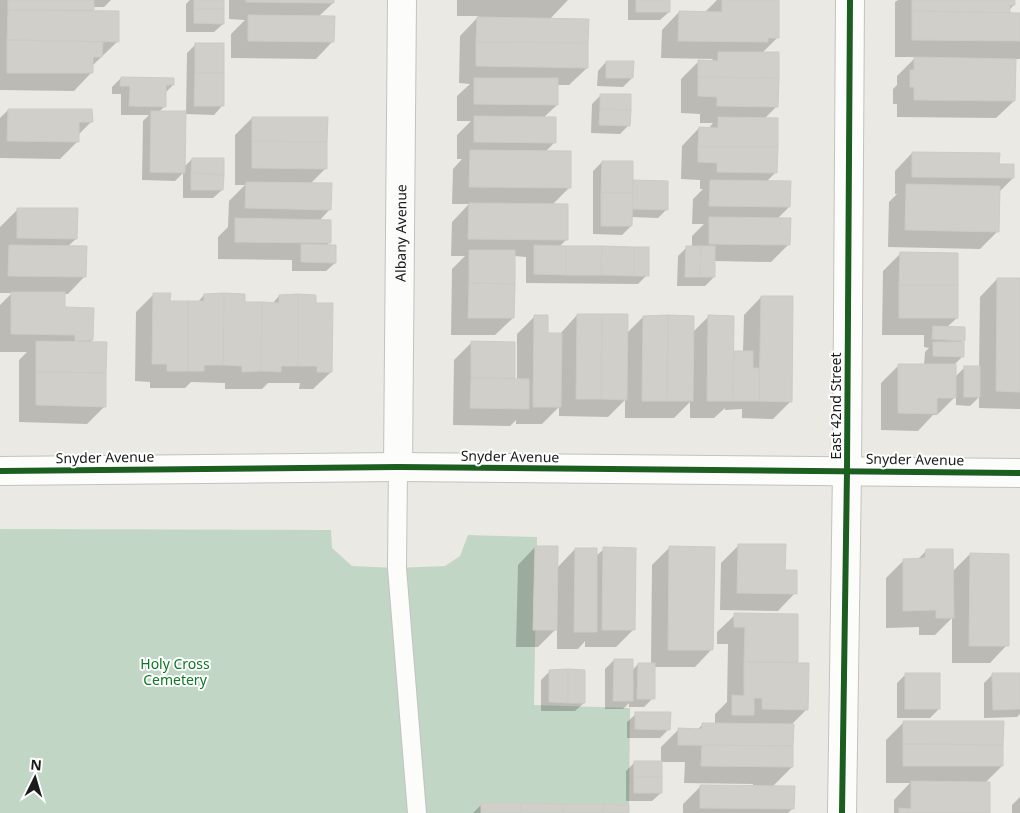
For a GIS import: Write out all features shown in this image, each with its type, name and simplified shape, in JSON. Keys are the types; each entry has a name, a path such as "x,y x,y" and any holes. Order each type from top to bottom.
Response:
{"street":[{"name":"Albany Avenue","path":"398,467 402,0"},
{"name":"East 42nd Street","path":"842,813 847,471 850,0"},
{"name":"Snyder Avenue","path":"0,471 398,467 1020,472"}],"lane":[{"path":"398,467 397,568 418,813"}],"green space":[{"name":"Holy Cross Cemetery","path":"0,529 331,530 332,548 352,566 397,568 445,566 460,556 468,535 537,537 534,705 630,708 629,813 0,813"}],"building":[{"path":"8,0 94,0 94,10 8,10"},
{"path":"194,0 224,0 224,9 194,9"},
{"path":"246,0 334,0 334,3 246,2"},
{"path":"636,0 670,0 670,12 636,12"},
{"path":"722,0 779,0 779,38 768,38 768,42 678,41 679,11 722,12"},
{"path":"912,0 1015,0 1015,5 1010,5 1010,13 912,11"},
{"path":"194,9 224,9 224,24 194,23"},
{"path":"8,10 119,11 119,42 7,40"},
{"path":"912,11 1020,13 1020,41 912,40"},
{"path":"248,15 335,16 334,42 248,41"},
{"path":"477,17 589,19 588,43 476,42"},
{"path":"7,40 103,42 102,57 93,57 93,73 7,73"},
{"path":"476,42 588,43 588,68 476,66"},
{"path":"195,43 224,43 224,73 195,73"},
{"path":"718,52 779,52 779,78 698,77 698,60 718,61"},
{"path":"914,57 1016,59 1015,101 914,100 914,87 910,87 910,70 914,70"},
{"path":"606,61 634,61 633,78 606,78"},
{"path":"195,73 224,73 224,106 194,106"},
{"path":"121,77 174,78 174,85 166,85 166,107 129,106 130,86 120,86"},
{"path":"698,77 779,78 778,107 717,106 717,97 698,96"},
{"path":"474,78 558,78 558,105 474,104"},
{"path":"600,94 631,94 631,110 600,109"},
{"path":"8,109 92,109 93,122 79,122 79,142 7,141"},
{"path":"600,109 631,110 630,126 599,125"},
{"path":"151,111 186,111 185,173 150,172"},
{"path":"474,116 556,117 556,143 474,142"},
{"path":"252,117 328,117 327,142 252,141"},
{"path":"718,117 778,118 778,147 698,147 699,127 718,128"},
{"path":"252,141 327,142 327,169 252,168"},
{"path":"698,147 778,147 777,173 717,172 717,163 698,162"},
{"path":"470,150 571,151 571,188 469,187"},
{"path":"912,152 1000,153 999,164 1014,164 1014,178 912,177"},
{"path":"192,158 224,158 224,175 191,173"},
{"path":"602,161 633,161 633,193 601,193"},
{"path":"191,173 224,175 223,190 191,190"},
{"path":"633,180 668,181 668,210 632,209"},
{"path":"710,180 791,181 790,207 709,206"},
{"path":"246,182 332,183 331,210 245,208"},
{"path":"906,184 1000,186 999,232 905,230"},
{"path":"601,193 633,193 632,226 601,226"},
{"path":"469,203 568,204 568,240 468,239"},
{"path":"17,208 78,208 77,239 17,238"},
{"path":"709,217 791,218 790,245 709,244"},
{"path":"235,218 331,220 331,243 235,242"},
{"path":"301,244 336,245 336,263 301,262"},
{"path":"9,245 87,246 86,277 8,276"},
{"path":"534,245 566,246 566,275 534,274"},
{"path":"566,246 602,246 601,275 566,275"},
{"path":"602,246 634,247 634,276 601,275"},
{"path":"686,246 701,246 700,277 685,277"},
{"path":"701,246 715,246 715,277 700,277"},
{"path":"634,247 649,247 649,276 634,276"},
{"path":"469,250 515,250 515,284 469,283"},
{"path":"900,252 958,253 958,285 899,285"},
{"path":"997,278 1020,278 1020,392 996,391"},
{"path":"469,283 515,284 514,318 468,318"},
{"path":"899,285 958,285 958,318 899,318"},
{"path":"11,292 65,292 65,307 94,308 93,340 75,341 75,335 11,334"},
{"path":"153,293 171,293 170,301 188,301 188,371 167,371 167,364 152,364"},
{"path":"224,293 223,365 204,365 204,371 188,371 188,301 204,301 204,294"},
{"path":"224,293 245,294 245,302 262,302 261,371 242,372 242,366 223,365"},
{"path":"298,294 298,366 281,366 281,372 261,371 262,302 279,303 279,295"},
{"path":"298,294 316,295 316,303 333,303 332,372 317,372 317,366 298,366"},
{"path":"761,296 793,296 792,402 759,401"},
{"path":"577,314 602,314 601,399 576,399"},
{"path":"602,314 628,314 627,400 601,399"},
{"path":"534,315 548,315 548,333 562,333 561,407 533,407"},
{"path":"668,315 667,401 642,401 643,316"},
{"path":"668,315 694,316 693,401 667,401"},
{"path":"708,315 734,316 733,401 707,401"},
{"path":"933,326 965,327 965,341 932,339"},
{"path":"36,341 107,342 106,373 36,372"},
{"path":"471,341 515,342 515,378 471,378"},
{"path":"933,342 964,342 964,357 933,356"},
{"path":"734,351 753,351 753,368 759,368 759,401 733,401"},
{"path":"898,364 956,364 956,398 937,398 937,414 898,413"},
{"path":"964,366 980,366 980,397 964,397"},
{"path":"36,372 106,373 106,407 36,405"},
{"path":"471,378 529,379 529,409 470,408"},
{"path":"738,544 786,544 785,570 797,570 797,594 737,593"},
{"path":"535,546 558,546 557,630 533,630"},
{"path":"669,546 715,547 713,650 668,650"},
{"path":"603,547 636,548 635,630 602,630"},
{"path":"575,548 597,548 597,632 574,632"},
{"path":"926,549 953,549 954,618 936,618 936,610 903,611 903,559 925,558"},
{"path":"970,553 1009,554 1009,646 969,646"},
{"path":"734,613 798,614 798,662 744,662 745,627 734,627"},
{"path":"614,659 633,659 633,701 613,701"},
{"path":"744,662 809,663 808,710 762,709 762,698 754,698 754,715 732,715 732,695 744,696"},
{"path":"638,663 655,663 655,699 637,699"},
{"path":"568,669 568,703 549,702 549,670"},
{"path":"568,669 585,670 585,703 568,703"},
{"path":"905,673 940,673 940,709 905,709"},
{"path":"992,673 1020,673 1020,709 993,710"},
{"path":"635,712 671,712 670,730 635,729"},
{"path":"903,721 1004,721 1003,745 903,744"},
{"path":"702,723 794,724 793,746 678,745 678,728 702,729"},
{"path":"903,744 1003,745 1003,766 903,766"},
{"path":"702,745 793,746 793,767 701,766"},
{"path":"634,761 662,761 662,777 634,777"},
{"path":"634,777 662,777 662,793 634,793"},
{"path":"911,781 990,782 990,813 899,813 899,808 911,809"},
{"path":"700,785 795,786 794,809 700,808"},
{"path":"481,803 521,803 521,813 481,813"},
{"path":"521,803 563,804 563,813 521,813"},
{"path":"563,804 603,804 603,813 563,813"},
{"path":"603,804 629,805 629,813 603,813"}],"cycle path":[{"path":"842,813 847,471 850,0"},
{"path":"0,471 398,467 1020,473"}]}
